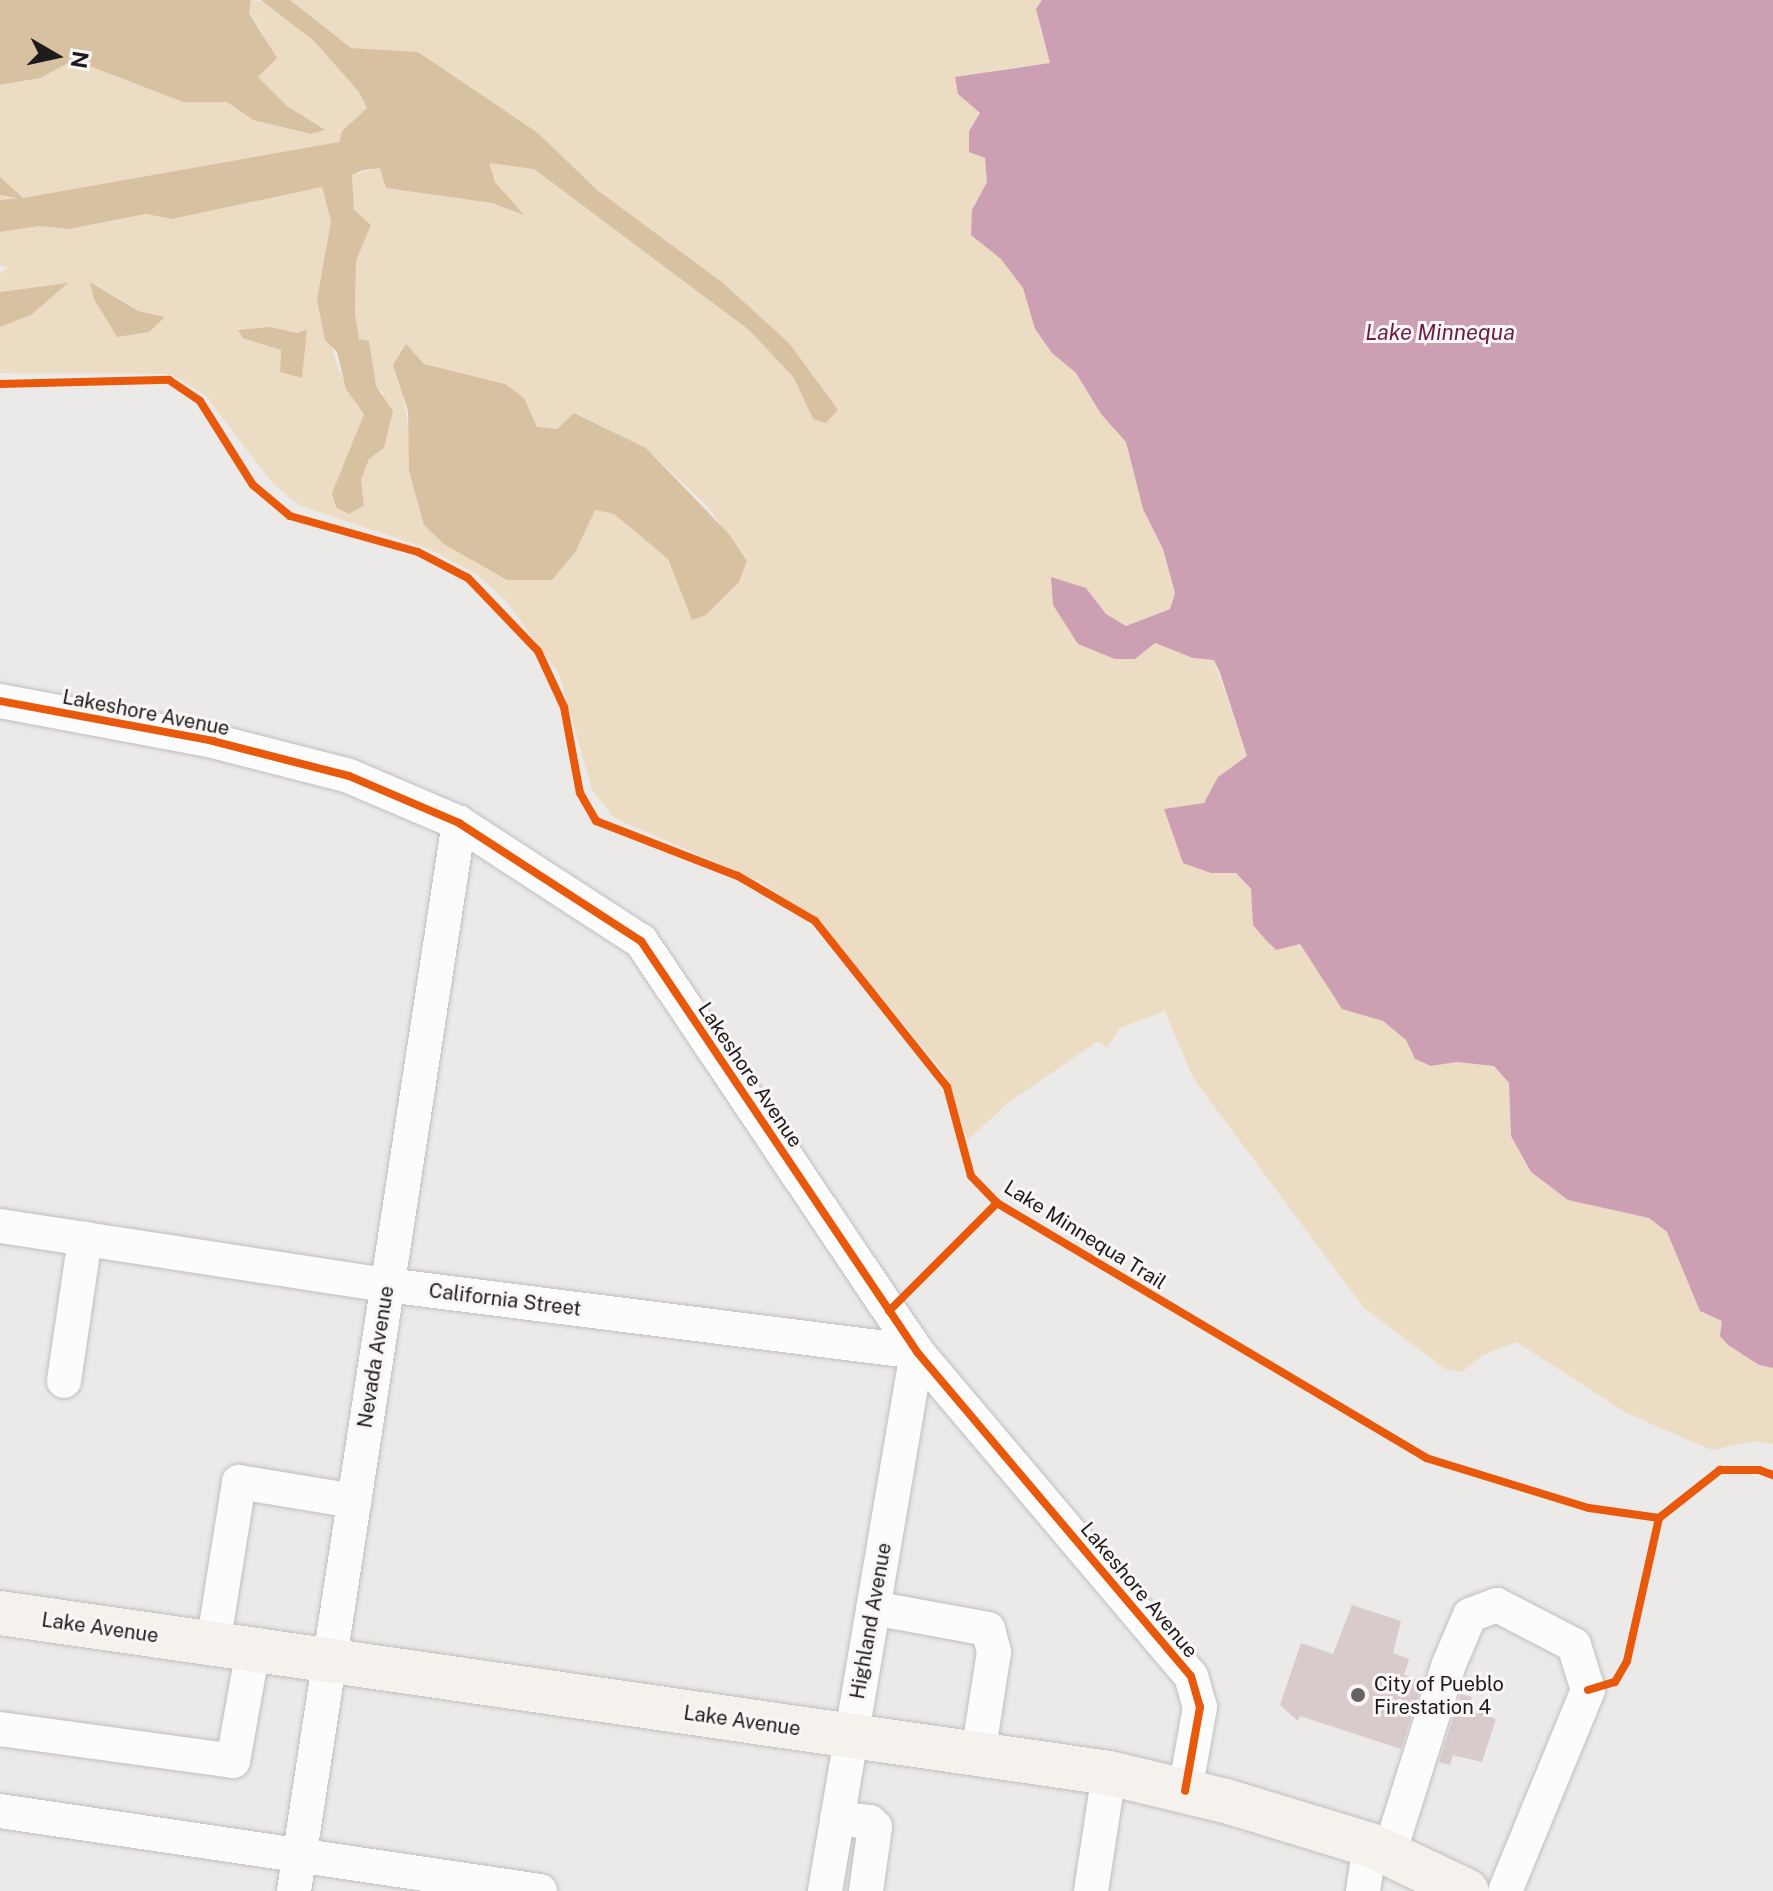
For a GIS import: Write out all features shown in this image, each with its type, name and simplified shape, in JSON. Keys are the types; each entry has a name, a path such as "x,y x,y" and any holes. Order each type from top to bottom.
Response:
{"main road":[{"name":"Lake Avenue","path":"0,1613 1109,1773 1185,1791 1379,1849 1455,1888"}],"street":[{"name":"Lakeshore Avenue","path":"0,701 213,741 349,776 459,823 641,941 917,1352 1191,1676 1200,1707 1185,1791"},
{"name":"Nevada Avenue","path":"294,1891 459,823"},
{"name":"California Street","path":"0,1226 387,1285 917,1352"},
{"path":"64,1381 85,1239"},
{"name":"Highland Avenue","path":"825,1891 917,1352"},
{"path":"0,1729 233,1761 233,1648 239,1482 354,1501"},
{"path":"1363,1891 1470,1615 1497,1605 1574,1645 1588,1690 1505,1891"},
{"path":"873,1608 988,1629 994,1652 978,1754"},
{"path":"1091,1891 1109,1773"},
{"path":"0,1811 540,1891"},
{"path":"837,1818 870,1822 875,1827 866,1891"}],"shaded area":[{"path":"0,0 251,0 249,13 277,58 258,77 287,106 325,130 311,134 253,120 227,102 183,102 74,60 40,78 0,85"},
{"path":"251,0 265,2 314,41 359,92 367,108 342,131 339,142 115,184 0,200 0,195 21,197 0,177 0,85 40,78 74,60 183,102 227,102 253,120 311,134 324,130 287,106 257,76 270,63 264,35 249,12"},
{"path":"261,0 290,0 351,48 418,52 538,133 596,189 723,283 789,343 838,410 826,423 813,419 794,378 749,330 534,169 489,163 495,182 524,215 492,203 386,188 380,168 363,170 352,175 354,210 371,225 356,261 355,314 359,339 369,341 376,386 393,411 384,448 369,459 361,480 364,505 349,514 336,507 332,493 364,414 346,389 337,352 325,340 317,299 331,221 322,187 172,219 146,214 69,229 39,226 0,232 0,200 18,198 0,195 0,177 23,198 339,142 342,131 367,108 359,92 314,41"},
{"path":"290,0 1042,0 1040,28 1051,63 1003,69 958,94 980,113 969,131 985,157 987,182 972,210 1023,288 1035,329 1052,353 1076,373 1101,414 1126,442 1143,509 1163,549 1175,593 1171,608 1126,626 1106,614 1086,588 1053,605 1072,629 1115,659 1135,659 1155,643 1193,658 1214,660 1247,756 1218,777 1204,803 1192,809 1211,873 1236,873 1300,944 1342,1009 1383,1021 1406,1040 1415,1059 1431,1066 1457,1062 1494,1066 1509,1083 1511,1136 1531,1172 1568,1200 1649,1218 1667,1232 1700,1311 1722,1321 1728,1345 1759,1365 1773,1368 1773,1444 1754,1441 1712,1450 1627,1413 1516,1342 1483,1355 1462,1372 1445,1369 1364,1308 1193,1078 1165,1011 1120,1028 1107,1048 1098,1041 1009,1102 968,1140 945,1074 820,923 759,881 614,818 592,790 559,674 505,600 476,574 429,549 300,506 273,484 205,395 170,374 0,373 0,327 66,284 0,292 0,274 8,267 0,266 0,232 39,226 69,229 147,214 172,219 322,187 331,221 317,299 339,371 364,414 332,493 364,505 361,480 369,459 384,448 383,393 376,387 369,341 359,339 355,314 356,261 371,225 354,211 352,175 381,167 386,188 492,203 522,214 495,182 488,162 511,162 534,169 749,330 794,378 813,419 789,343 723,283 596,189 538,133 418,52 351,48","holes":["91,282 138,311 164,317 117,337 94,299","270,327 299,333 280,372 281,350","424,364 524,398 536,427 557,429 575,413 646,448 708,507 746,561 692,620 668,559 614,514 595,510 576,551 476,559 444,544 409,471 410,438 400,376"]},
{"path":"90,282 138,311 165,317 149,332 117,337 94,299"},
{"path":"68,283 31,315 0,327 0,292"},
{"path":"270,327 298,333 307,329 302,378 280,372 281,350 243,338 238,330"},
{"path":"406,344 424,364 505,384 524,398 537,427 557,429 574,413 646,448 729,534 747,561 739,582 706,615 692,620 668,559 614,514 595,510 576,551 552,580 507,580 444,544 424,525 409,471 408,411 393,365"}],"water":[{"name":"Lake Minnequa","path":"1042,0 1773,0 1773,1368 1759,1365 1728,1345 1720,1336 1722,1321 1700,1311 1667,1232 1649,1218 1568,1200 1531,1172 1511,1136 1509,1083 1494,1066 1457,1062 1431,1066 1415,1059 1406,1040 1383,1021 1342,1009 1300,944 1276,950 1265,939 1253,925 1251,889 1236,873 1211,873 1183,863 1164,809 1204,803 1218,777 1247,756 1220,673 1214,660 1193,658 1155,643 1135,659 1115,659 1078,644 1053,605 1051,577 1086,588 1106,614 1126,626 1170,609 1175,593 1163,549 1143,509 1126,442 1101,414 1076,373 1052,353 1035,329 1023,288 1001,259 971,235 972,210 987,182 985,158 969,152 969,131 980,113 958,94 955,77 1050,63 1036,9"}],"building":[{"path":"1352,1605 1401,1621 1393,1653 1409,1659 1404,1675 1423,1681 1401,1749 1300,1716 1298,1721 1280,1705 1301,1643 1333,1654"},
{"path":"1461,1694 1472,1697 1468,1707 1496,1719 1482,1762 1453,1755 1450,1765 1439,1762"}],"cycle path":[{"name":"Lake Minnequa Trail","path":"0,384 169,380 200,401 253,485 290,516 418,552 468,578 538,651 564,707 580,793 596,821 738,876 815,921 947,1087 971,1176 997,1203 1426,1458 1589,1508 1659,1518 1720,1470 1759,1470 1773,1475"},
{"path":"0,701 213,741 349,776 459,823 641,941 917,1352 1191,1676 1200,1707 1185,1791"},
{"name":"Lake Minnequa Trail","path":"889,1311 997,1203"},
{"path":"1588,1690 1615,1682 1627,1661 1659,1518"}],"place":[{"name":"City of Pueblo Firestation 4","path":"1358,1695"}]}
